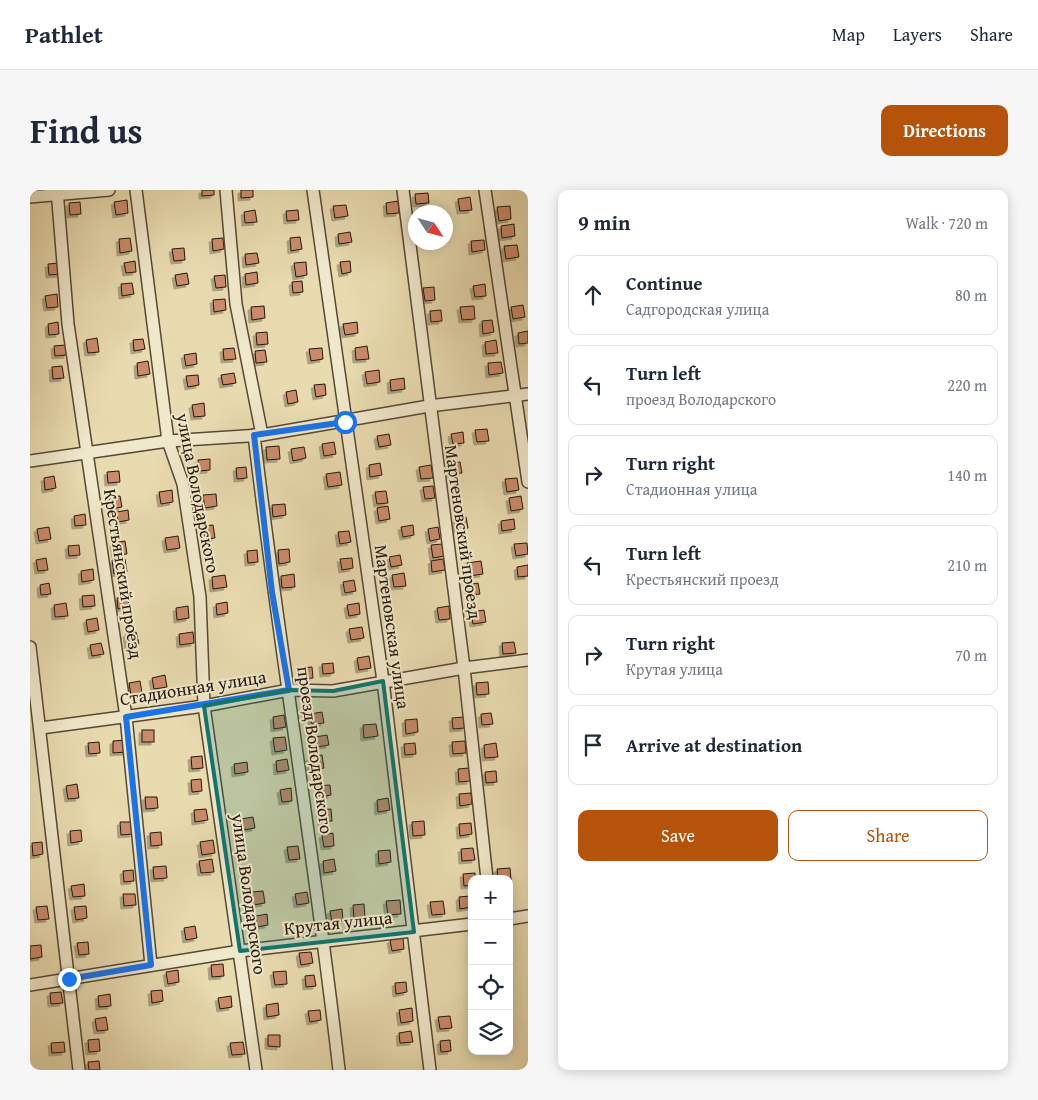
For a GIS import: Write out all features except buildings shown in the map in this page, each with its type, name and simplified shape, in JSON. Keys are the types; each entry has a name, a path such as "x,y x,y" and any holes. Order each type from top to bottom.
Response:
{"street":[{"path":"30,197 57,192 109,190"},
{"name":"улица Володарского","path":"136,190 168,441 182,484 200,597 204,706 256,1070"},
{"name":"проезд Володарского","path":"226,190 236,304 258,435 272,592 289,690 324,943 339,1070"},
{"name":"Мартеновская улица","path":"312,190 383,681 430,1070"},
{"name":"Мартеновский проезд","path":"403,190 429,406 464,668 487,875"},
{"path":"485,190 528,482"},
{"name":"Крестьянский проезд","path":"57,192 68,324 126,717 151,965"},
{"path":"30,461 168,441 258,435 345,422 429,406 528,394"},
{"path":"30,648 41,728 80,1070"},
{"name":"Стадионная улица","path":"41,728 204,706 289,690 333,691 464,668 528,660"},
{"path":"513,918 528,916"},
{"name":"Крутая улица","path":"30,985 240,951 324,943 468,925"}],"highlighted area":[{"path":"383,681 414,932 240,951 204,706 289,690 333,691"}],"route":[{"path":"69,979 151,965 126,717 204,706 289,690 272,592 254,435 345,422"}]}
